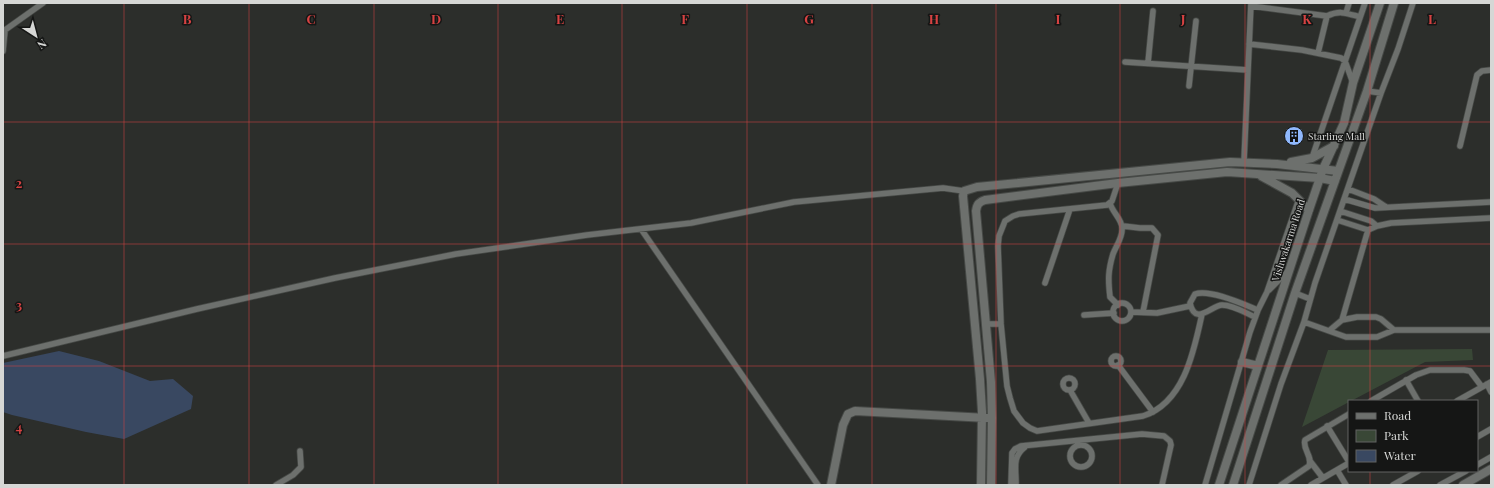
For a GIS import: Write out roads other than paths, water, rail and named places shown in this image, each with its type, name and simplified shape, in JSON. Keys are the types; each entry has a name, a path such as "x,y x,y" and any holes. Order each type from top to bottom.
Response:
{"street":[{"path":"3,51 5,30 43,3"},
{"path":"1346,13 1349,3"},
{"path":"1312,158 1341,59 1356,16 1365,3"},
{"name":"Vishwakarma Road","path":"1219,485 1288,271 1323,169 1344,124 1353,83 1380,3"},
{"path":"1233,485 1295,293 1367,91 1394,3"},
{"path":"1249,485 1281,384 1304,322 1310,299 1340,210 1381,93 1398,50 1413,3"},
{"path":"1244,161 1251,5 1327,16 1336,12 1356,16"},
{"path":"1148,63 1153,11"},
{"path":"1318,53 1327,16"},
{"path":"1189,86 1196,21"},
{"path":"1249,44 1318,53 1341,59 1353,83"},
{"path":"1125,62 1248,70"},
{"path":"1460,146 1477,75 1482,71 1491,70"},
{"path":"1367,91 1381,93"},
{"path":"1277,164 1312,158 1335,146"},
{"path":"3,356 197,309 335,278 456,254 714,219 794,202 942,188 964,191 977,187 1244,161 1338,171"},
{"path":"991,485 992,418 986,324 976,211 977,205 980,202 985,200 1118,183 1227,172 1320,178 1335,181"},
{"path":"1258,174 1286,189 1299,199 1309,210"},
{"path":"1118,183 1110,203 1111,209 1123,226 1108,274 1110,297 1118,305"},
{"path":"1348,189 1374,199 1386,207"},
{"path":"964,191 963,196 980,379 977,417 981,485"},
{"path":"1204,485 1255,317 1267,292 1299,199"},
{"path":"1344,199 1370,207 1491,202"},
{"path":"1110,203 1019,214 1005,221 999,236 998,246 1002,324 1007,386 1014,411 1023,423 1037,431 1143,416 1153,412 1170,396 1185,374 1197,337 1202,314"},
{"path":"1045,283 1070,208"},
{"path":"1340,210 1371,220 1377,226"},
{"path":"1337,220 1368,230 1377,226 1391,223 1491,218"},
{"path":"1123,226 1152,228 1158,235 1143,312"},
{"path":"641,229 818,485"},
{"path":"1342,320 1368,230"},
{"path":"1267,292 1288,271"},
{"path":"1255,317 1223,305 1215,307 1207,313 1202,314 1193,310 1190,306 1191,298 1195,294 1204,293 1228,298 1258,310"},
{"path":"1295,293 1310,299"},
{"path":"1126,304 1131,312 1128,319 1122,321 1117,319 1114,309 1118,305 1126,304"},
{"path":"1131,312 1157,313 1190,306"},
{"path":"1084,315 1114,313"},
{"path":"1330,330 1342,320 1357,317 1376,317 1386,322 1394,330"},
{"path":"1304,322 1330,330 1346,337 1353,338 1377,337 1394,330 1491,330"},
{"path":"986,324 1002,324"},
{"path":"1242,362 1258,366"},
{"path":"1118,365 1153,412"},
{"path":"1373,400 1423,371 1430,370 1464,370 1473,374 1487,384 1491,392"},
{"path":"1406,380 1417,400"},
{"path":"1459,400 1487,384"},
{"path":"1070,390 1089,423"},
{"path":"831,485 843,425 848,414 854,411 992,418"},
{"path":"1323,478 1310,461 1304,445 1305,440 1348,415"},
{"path":"1327,426 1348,461"},
{"path":"1478,436 1491,429"},
{"path":"1013,484 1012,452 1015,449 1026,446 1142,434 1164,436 1170,441 1171,445 1162,485"},
{"path":"1087,446 1089,440"},
{"path":"1070,442 1074,447"},
{"path":"1080,445 1087,446 1093,457 1090,463 1082,468 1076,466 1071,461 1071,452 1074,447 1080,445"},
{"path":"276,485 293,475 301,467 300,451"},
{"path":"1478,464 1491,457"},
{"path":"1281,485 1307,468 1310,461"},
{"path":"1311,485 1348,464"},
{"path":"1463,485 1491,469"},
{"path":"1337,470 1346,485"},
{"path":"1393,485 1416,472"},
{"path":"1440,485 1464,472"}],"water":[{"path":"59,351 99,361 150,381 173,379 193,396 191,409 124,439 86,432 3,412 3,363"}],"place":[{"name":"Starling Mall","path":"1294,136"}]}
